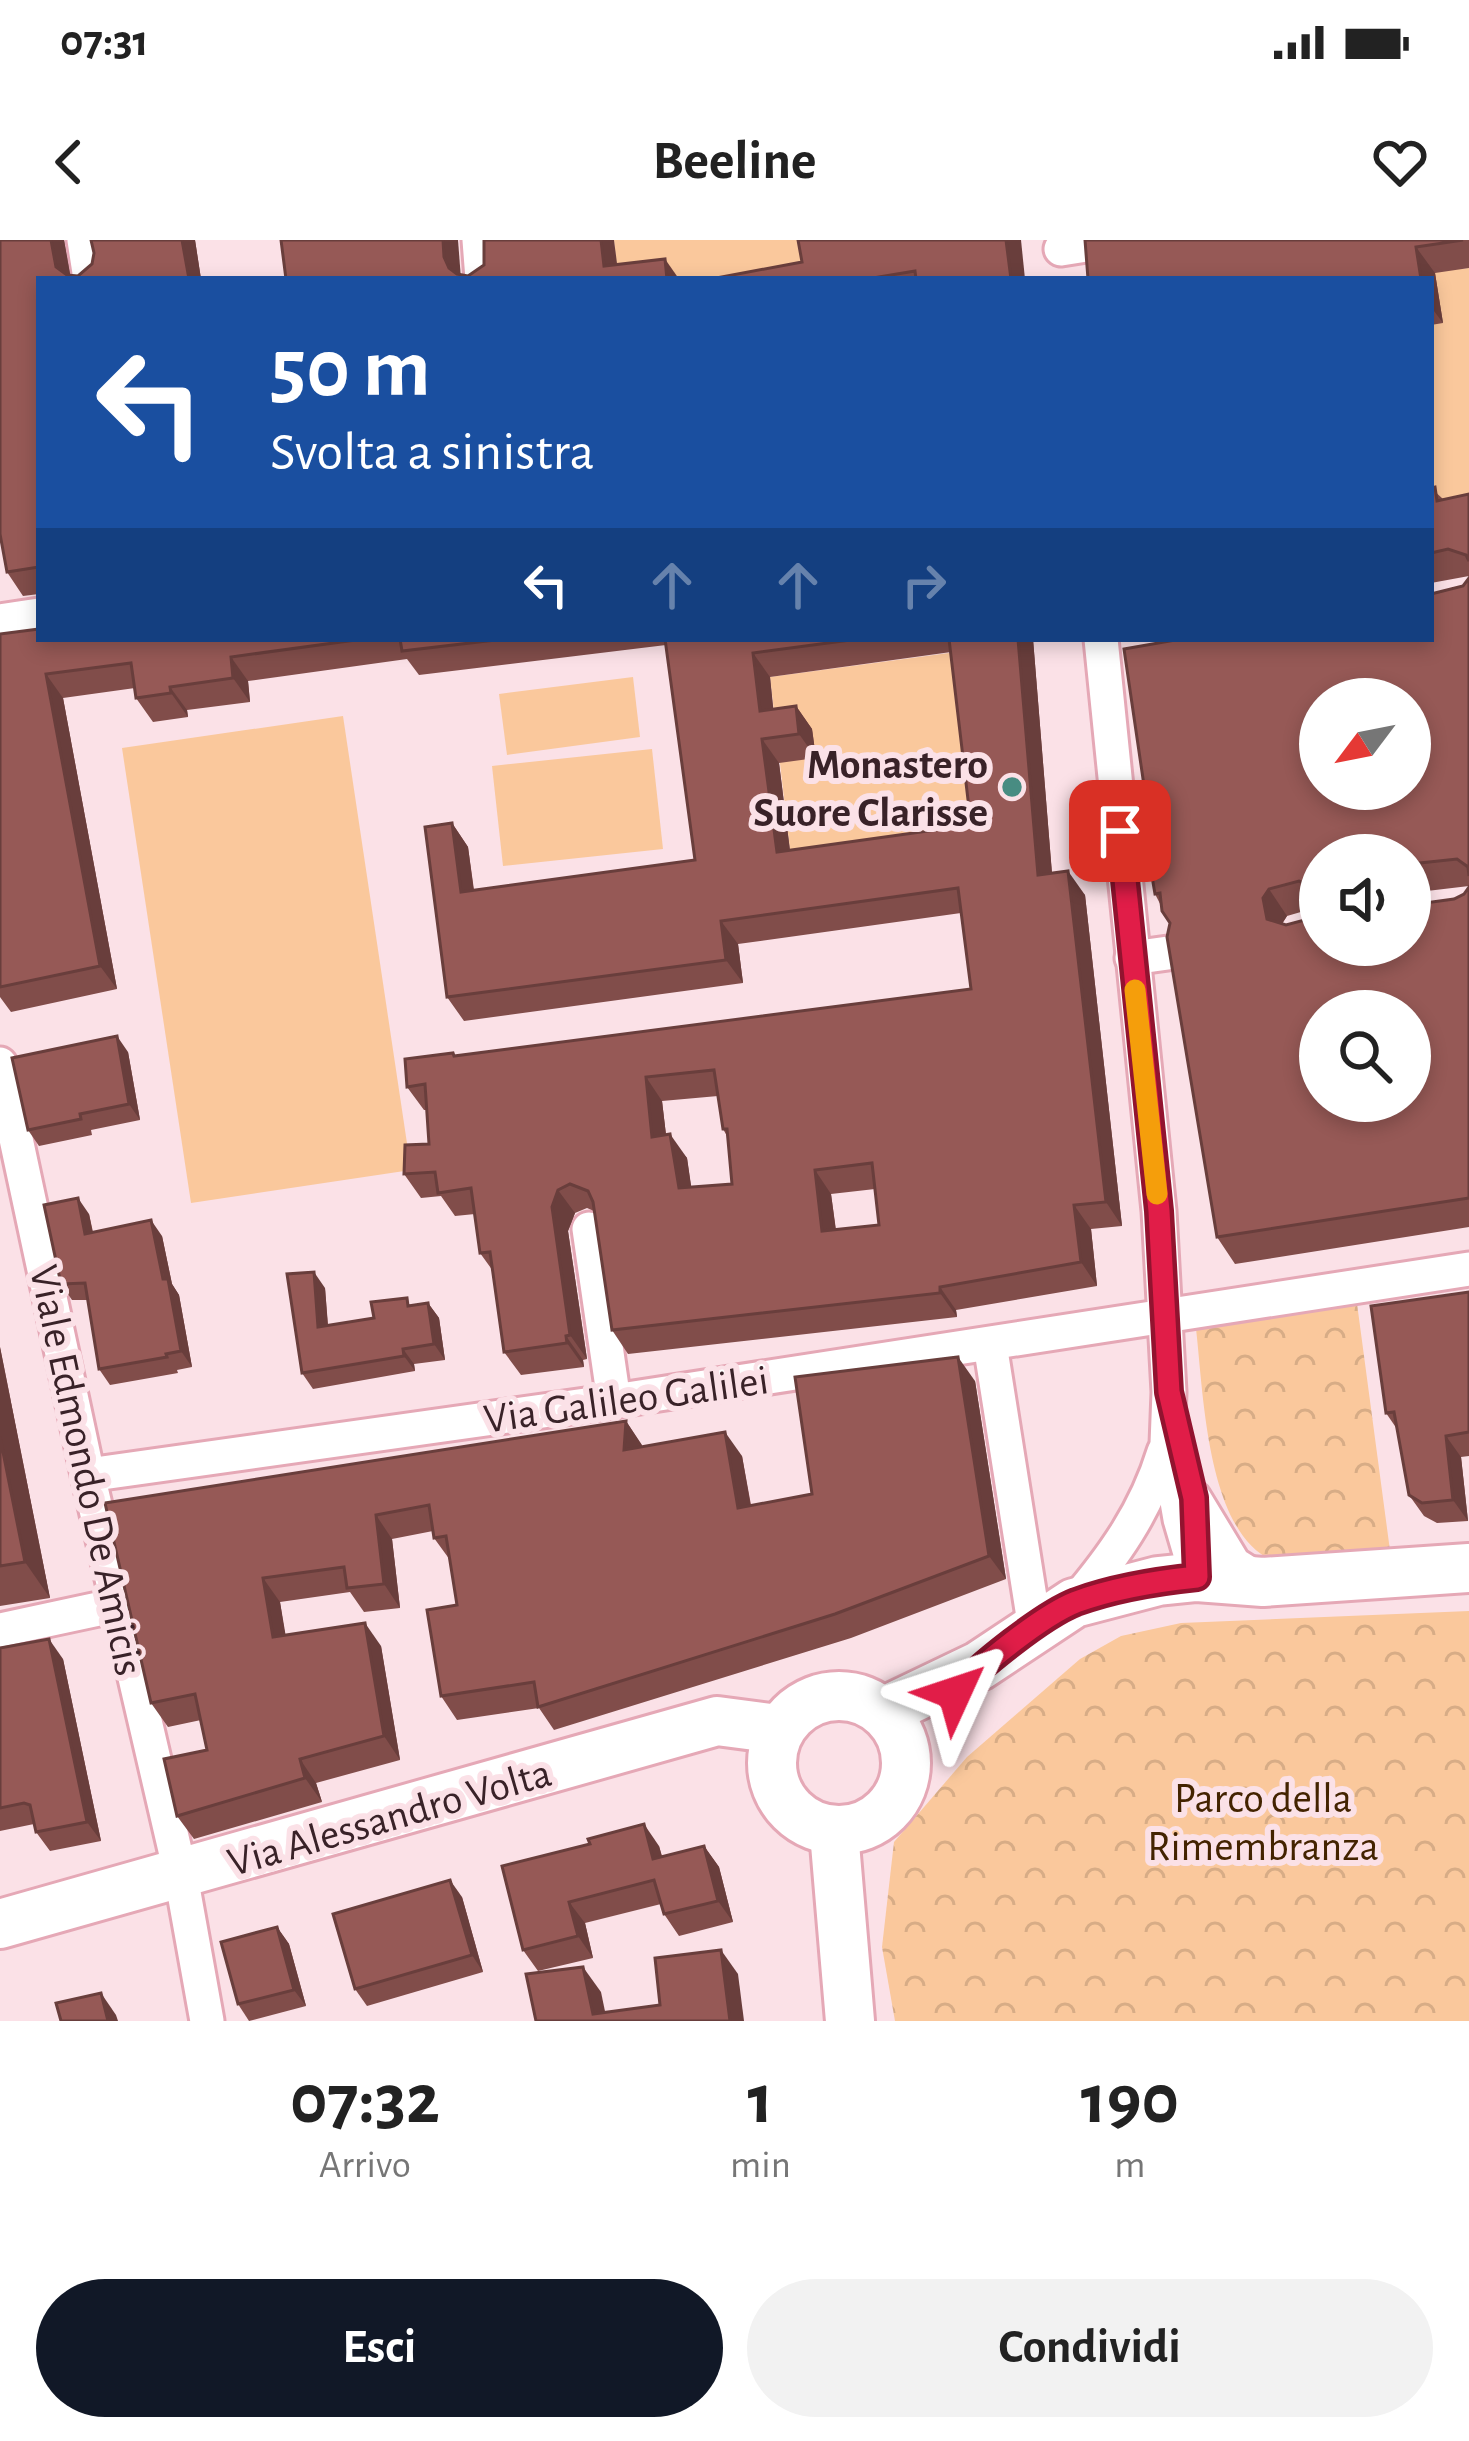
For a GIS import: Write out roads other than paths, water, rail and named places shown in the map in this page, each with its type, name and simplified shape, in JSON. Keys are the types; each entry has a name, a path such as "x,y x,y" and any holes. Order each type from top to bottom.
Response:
{"street":[{"path":"84,240 90,276"},
{"path":"478,240 482,276"},
{"path":"1061,256 1118,240"},
{"path":"0,621 36,615"},
{"path":"896,1728 1054,1616 1133,1528 1153,1489 1166,1444 1169,1392 1159,1211 1102,650 1145,654"},
{"path":"1132,958 1168,953"},
{"name":"Viale Edmondo De Amicis","path":"0,1064 181,1876 207,2021"},
{"path":"589,1229 614,1401"},
{"name":"Via Galileo Galilei","path":"88,1474 614,1401 1469,1269"},
{"path":"990,1344 1054,1616"},
{"path":"1169,1392 1194,1498 1197,1577"},
{"path":"1166,1444 1197,1577"},
{"path":"1194,1498 1234,1564 1263,1582"},
{"path":"1054,1616 1158,1581 1197,1577 1263,1582 1469,1568"},
{"path":"0,1630 117,1605"},
{"path":"848,1694 896,1728 904,1789 876,1822 834,1832 792,1814 771,1774 778,1730 807,1701 848,1694"},
{"name":"Via Alessandro Volta","path":"0,1924 717,1721 778,1730"},
{"path":"834,1832 850,2021"}],"place":[{"name":"Monastero Suore Clarisse","path":"1012,787"}],"park label":[{"name":"Parco della Rimembranza","path":"1263,1821"}]}
